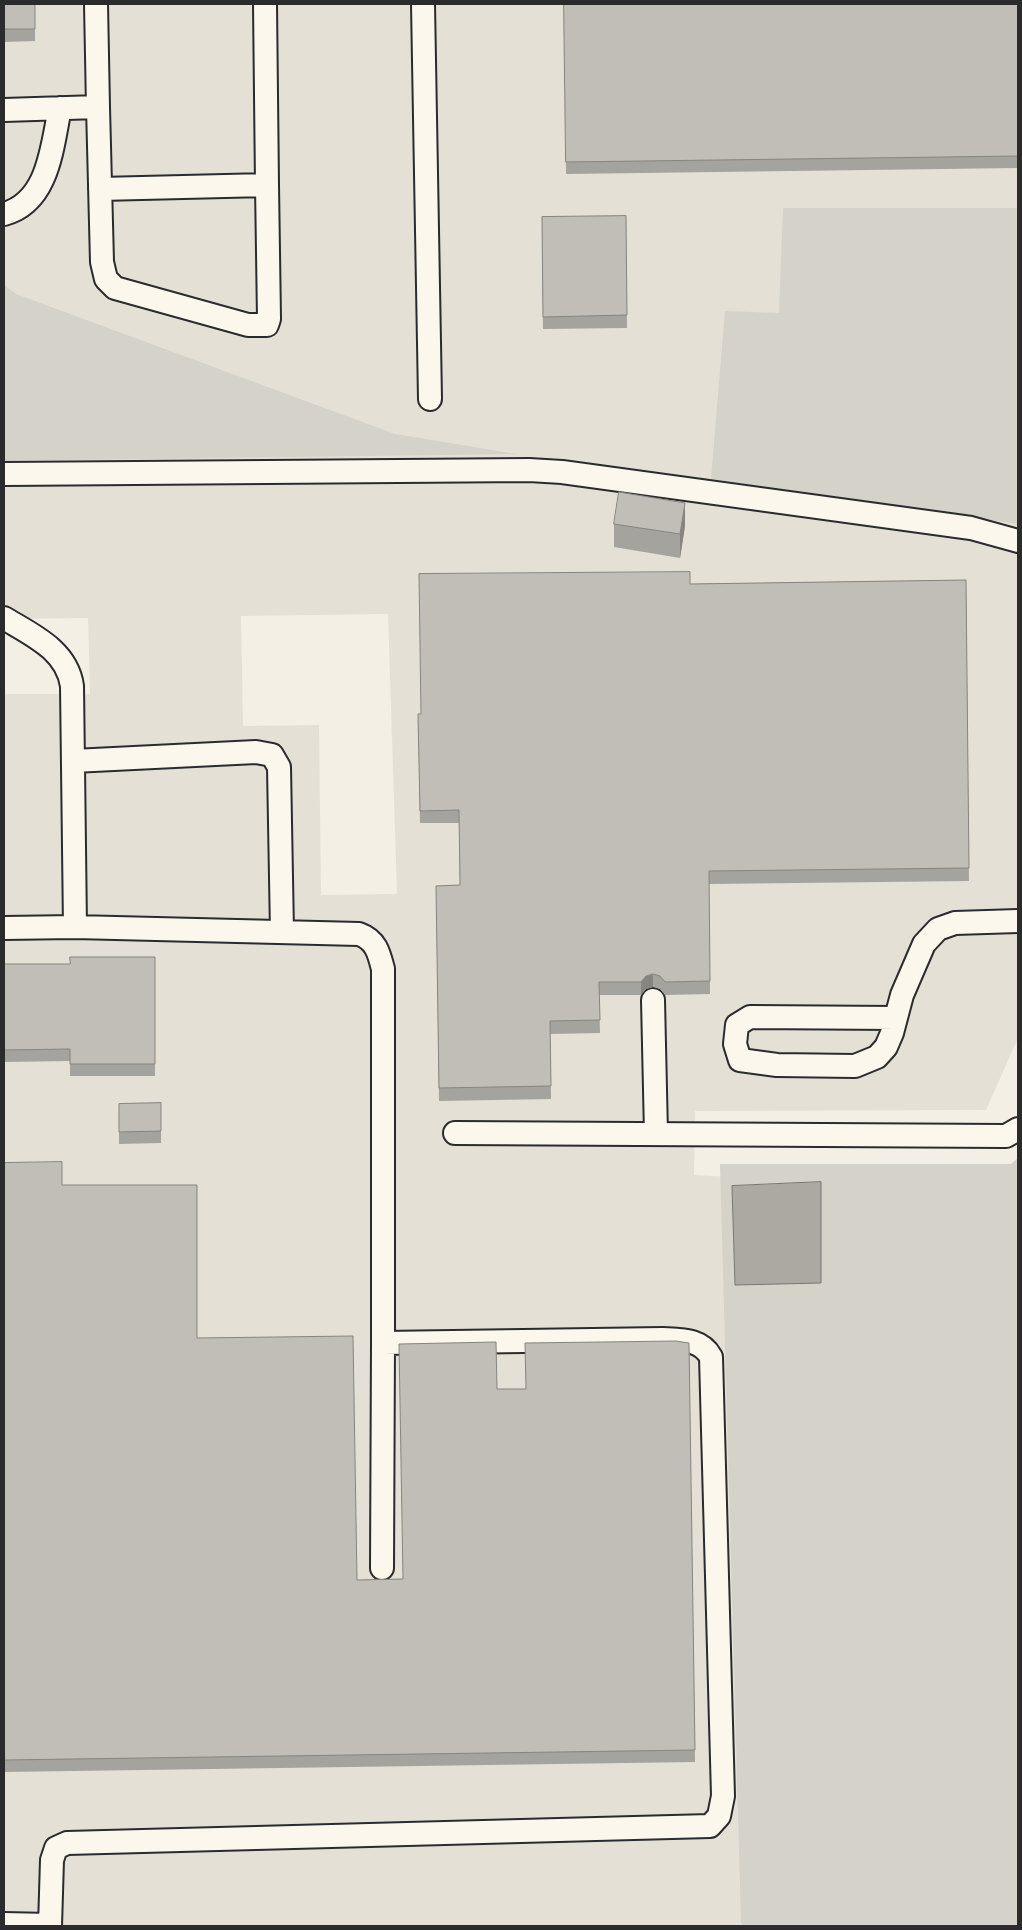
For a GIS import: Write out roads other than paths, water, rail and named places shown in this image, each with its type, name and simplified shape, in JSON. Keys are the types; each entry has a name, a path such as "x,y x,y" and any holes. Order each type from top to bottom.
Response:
{"street":[{"path":"96,4 102,262 106,279 115,288 248,325 263,326 267,325 269,319 265,4"},
{"path":"423,4 430,399"},
{"path":"4,110 98,107"},
{"path":"4,214 11,212 26,201 37,191 45,178 60,108"},
{"path":"100,189 268,185"},
{"path":"4,474 528,470 562,472 970,528 1018,541"},
{"path":"4,618 44,642 68,668 72,686 75,927"},
{"path":"73,761 256,752 272,755 279,767 282,932"},
{"path":"896,1018 750,1017 737,1025 735,1044 740,1060 776,1065 854,1066 876,1057 886,1047 896,1018 902,995 924,944 938,929 955,923 1018,921"},
{"path":"4,928 75,927 359,934 368,937 375,944 383,969 382,1568"},
{"path":"653,1000 656,1134"},
{"path":"455,1133 1006,1136 1018,1129"},
{"path":"4,1924 50,1926 52,1860 56,1848 68,1843 710,1826 719,1816 723,1796 720,1664 711,1357 708,1351 689,1340 663,1339 383,1343"}]}
